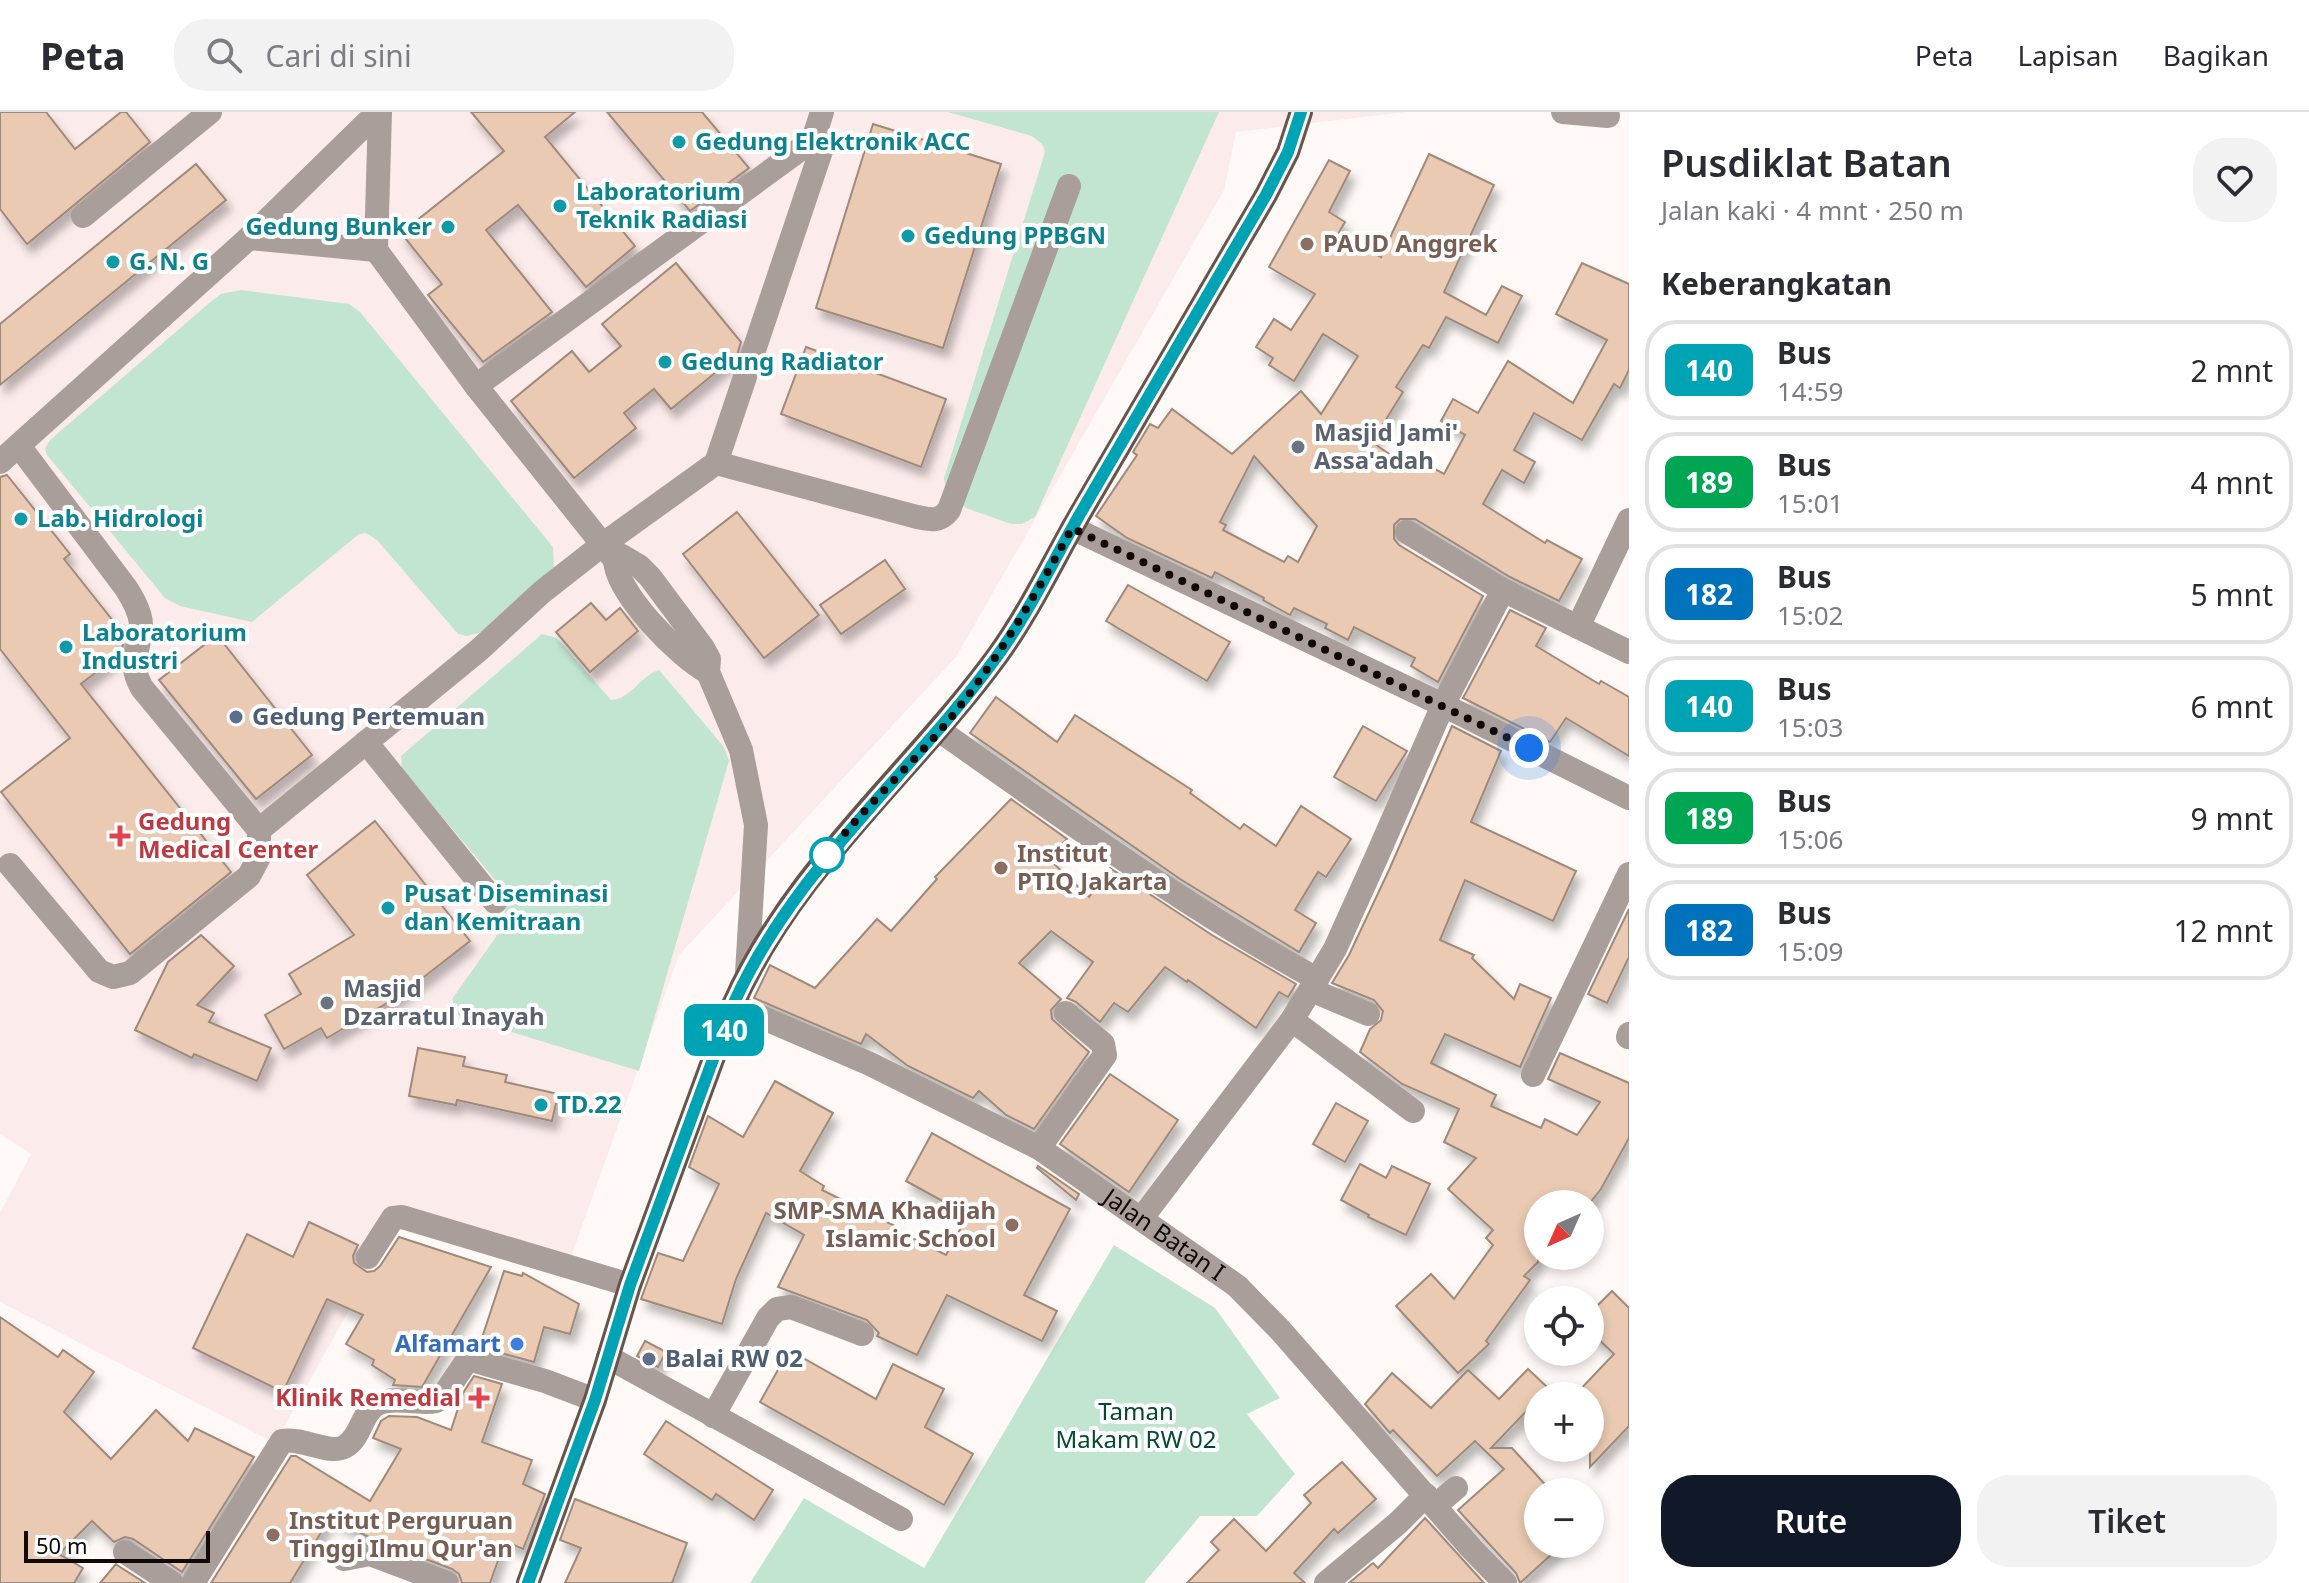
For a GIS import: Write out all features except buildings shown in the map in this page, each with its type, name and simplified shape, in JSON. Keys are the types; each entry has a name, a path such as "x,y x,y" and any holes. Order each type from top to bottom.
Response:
{"main road":[{"path":"528,1583 595,1400 630,1285 747,973 796,895 832,848 940,731 1012,635 1266,195 1288,152 1303,112"}],"street":[{"path":"83,216 210,112"},
{"path":"0,462 249,238 379,112"},
{"path":"379,112 376,250 476,386 608,553 631,560 650,577 709,659 708,672 741,750 756,825 747,973"},
{"path":"813,140 822,112"},
{"path":"1563,112 1608,116"},
{"path":"259,830 366,742 608,553 716,463 823,145 821,138 813,140 476,386"},
{"path":"716,463 917,517 936,520 944,516 949,510 1069,186"},
{"path":"249,238 376,250"},
{"path":"10,865 99,971 117,977 130,973 241,884 256,866 259,857 259,830 142,688 133,667 141,624 138,609 126,588 19,446"},
{"path":"1578,627 1629,520"},
{"path":"1072,528 1443,705 1629,798"},
{"path":"1407,532 1503,590 1629,652"},
{"path":"1141,1219 1292,1020 1335,949 1443,705 1503,590"},
{"path":"940,731 1135,868 1314,984 1368,1014"},
{"path":"366,742 495,902"},
{"path":"1533,1075 1629,874"},
{"name":"Jalan Batan I","path":"733,1005 870,1064 1039,1148 1237,1286 1281,1331 1505,1583"},
{"path":"1039,1148 1105,1055 1103,1044 1066,1013"},
{"path":"1292,1020 1413,1111"},
{"path":"368,1257 387,1225 393,1218 402,1217 630,1285"},
{"path":"713,1416 768,1318 777,1309 791,1307 862,1334"},
{"path":"608,1357 901,1519"},
{"path":"193,1583 282,1441 291,1439 335,1449 344,1447 376,1404 388,1400 436,1401 443,1396 468,1359 545,1381 595,1400"},
{"path":"1326,1583 1398,1523 1456,1488"},
{"path":"125,1552 172,1583"},
{"path":"344,1559 370,1554 447,1583"}],"shaded area":[{"path":"0,112 1406,112 1236,132 1224,190 956,657 679,955 567,1268 402,1215 275,1443 0,1302 0,1213 31,1154 0,1134"}],"green space":[{"path":"948,112 1219,112 1035,517 1022,524 1011,524 966,508 946,492 944,478 1045,152 1043,145 1032,136"},
{"path":"241,290 349,304 360,312 553,547 554,570 482,632 467,636 458,634 377,540 366,533 359,534 252,622 180,606 165,598 47,455 45,448 50,440 214,299 221,294"},
{"path":"542,634 557,638 611,700 624,696 659,670 724,747 729,761 639,1071 459,1016 452,999 503,927 507,894 402,769 401,756"},
{"name":"Taman Makam RW 02","path":"1114,1245 1215,1308 1280,1398 1247,1414 1295,1474 1257,1516 1200,1516 1144,1583 750,1583 804,1498 924,1568"}],"bus line":[{"name":"140","path":"528,1583 595,1400 630,1285 747,973 818,866 940,731 1012,635 1266,195 1288,152 1301,112"}],"place":[{"name":"Gedung Elektronik ACC","path":"679,142"},
{"name":"Laboratorium Teknik Radiasi","path":"560,206"},
{"name":"Gedung Bunker","path":"448,227"},
{"name":"Gedung PPBGN","path":"908,236"},
{"name":"PAUD Anggrek","path":"1307,244"},
{"name":"G. N. G","path":"113,262"},
{"name":"Gedung Radiator","path":"665,362"},
{"name":"Masjid Jami' Assa'adah","path":"1298,447"},
{"name":"Lab. Hidrologi","path":"21,519"},
{"name":"Laboratorium Industri","path":"66,647"},
{"name":"Gedung Pertemuan","path":"236,717"},
{"name":"Gedung Medical Center","path":"120,836"},
{"name":"Institut PTIQ Jakarta","path":"1001,868"},
{"name":"Pusat Diseminasi dan Kemitraan","path":"388,908"},
{"name":"Masjid Dzarratul Inayah","path":"327,1003"},
{"name":"TD.22","path":"541,1105"},
{"name":"SMP-SMA Khadijah Islamic School","path":"1012,1225"},
{"name":"Alfamart","path":"517,1344"},
{"name":"Balai RW 02","path":"649,1359"},
{"name":"Klinik Remedial","path":"479,1398"},
{"name":"Institut Perguruan Tinggi Ilmu Qur'an","path":"273,1535"}],"route":[{"path":"827,855 940,731 998,655 1028,609 1072,528 1529,748"}]}
